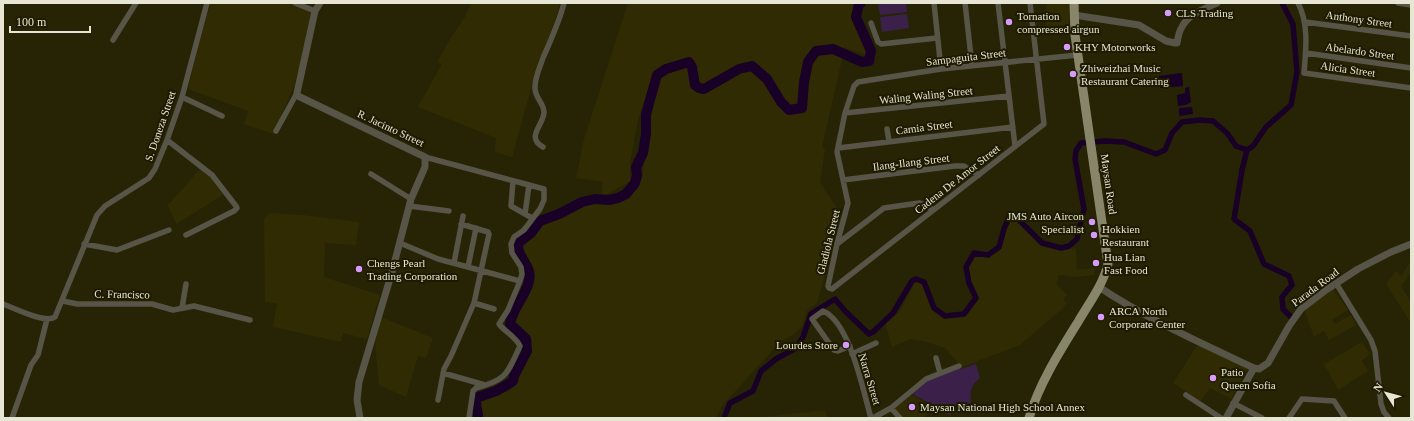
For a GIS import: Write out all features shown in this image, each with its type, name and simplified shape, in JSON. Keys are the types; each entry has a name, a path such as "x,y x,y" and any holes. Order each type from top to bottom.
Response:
{"main road":[{"name":"Maysan Road","path":"1029,418 1036,399 1059,352 1100,287 1108,264 1078,54 1074,3"}],"street":[{"path":"114,40 136,3"},
{"name":"S. Doneza Street","path":"47,319 55,318 93,222 100,211 151,176 155,169 182,97 207,3"},
{"path":"295,3 315,11"},
{"path":"276,131 297,93 315,11 320,3"},
{"path":"543,147 538,144 535,139 536,132 541,124 544,113 542,105 536,96 535,87 537,73 564,3"},
{"path":"934,3 940,69"},
{"path":"965,3 972,66"},
{"path":"998,3 1015,146"},
{"path":"1030,3 1037,59"},
{"path":"1074,15 1139,25 1166,40 1175,43 1177,42 1182,26 1185,22 1192,16 1217,3"},
{"name":"Alicia Street","path":"1298,3 1305,22 1306,53 1304,73 1411,88"},
{"path":"1398,3 1411,5"},
{"name":"Anthony Street","path":"1305,22 1411,36"},
{"path":"871,23 878,42 881,44 937,38"},
{"name":"Abelardo Street","path":"1306,53 1411,68"},
{"name":"Sampaguita Street","path":"858,82 940,69 1078,54"},
{"name":"Cadena De Amor Street","path":"832,289 1044,124 1037,59"},
{"name":"Gladiola Street","path":"832,289 828,286 848,203 837,155 845,114 854,86 858,82"},
{"name":"R. Jacinto Street","path":"297,93 300,98 425,157 423,175 410,202 400,243 359,382 357,400 360,418"},
{"name":"Waling Waling Street","path":"845,114 1009,96"},
{"path":"182,97 222,116"},
{"name":"Camia Street","path":"838,148 1012,127"},
{"path":"887,129 889,141"},
{"path":"167,140 212,175 237,208 234,211 186,234"},
{"path":"425,157 544,189 542,204 537,213 524,230 514,237 511,244 512,253 521,268 522,274 511,303 499,324 502,328 515,337 520,346 501,379 486,386 476,388 473,391 470,418"},
{"name":"Ilang-Ilang Street","path":"843,180 955,166 964,166 978,175"},
{"path":"371,174 410,202 449,211"},
{"path":"513,181 511,206 532,218"},
{"path":"525,214 529,185"},
{"path":"837,244 884,208 919,203 926,205 933,210"},
{"path":"454,263 463,216"},
{"path":"438,400 444,369 452,356 474,302 489,234 488,232 462,224"},
{"path":"468,267 476,228"},
{"path":"84,244 117,250 169,230"},
{"path":"400,243 438,258 520,281"},
{"name":"Parada Road","path":"1254,368 1259,369 1268,363 1289,326 1301,309 1336,283 1373,261 1411,244"},
{"path":"1336,283 1373,345 1375,351 1380,404 1384,412 1390,418"},
{"path":"182,308 186,284"},
{"path":"1100,287 1123,302 1181,333 1254,368 1226,418"},
{"name":"C. Francisco","path":"63,301 77,304 152,304 173,310 194,306 250,320"},
{"path":"474,302 494,309"},
{"path":"3,304 47,319 38,355 31,365 12,418"},
{"name":"Narra Street","path":"850,346 838,351 834,350 812,319 825,311 843,332 850,346 872,418"},
{"path":"852,354 876,343"},
{"path":"936,358 940,373"},
{"path":"872,418 880,417 926,379 959,366"},
{"path":"443,373 486,386"},
{"path":"1186,395 1221,418"},
{"path":"1289,418 1300,401 1306,399 1334,401 1345,418"},
{"path":"1233,404 1262,418"},
{"path":"891,408 900,418"}],"shaded area":[{"path":"211,3 291,3 311,11 302,59 292,91 273,134 244,124 248,111 188,89 203,28"},
{"path":"471,3 560,3 534,78 512,157 495,152 496,138 418,107 442,64 437,62 465,17"},
{"path":"628,3 857,3 854,18 867,55 843,47 843,55 822,147 825,149 820,183 842,215 817,303 807,311 802,327 792,336 781,341 722,406 716,418 482,418 482,400 510,389 527,356 531,341 515,322 534,273 523,248 542,222 569,213 582,204 597,201 615,202 636,190 642,178 658,76 655,72 638,120 630,164 630,182 601,197 603,182 576,178 584,139"},
{"path":"878,3 906,3 907,12 880,15"},
{"path":"1046,3 1070,3 1069,25 1046,26"},
{"path":"907,14 909,28 882,32 880,17"},
{"path":"1182,73 1183,86 1160,88 1159,76"},
{"path":"1189,87 1191,102 1186,105 1178,106 1177,95 1185,93 1185,88"},
{"path":"1192,107 1193,114 1179,116 1179,108"},
{"path":"200,169 209,176 223,195 176,224 168,205"},
{"path":"269,213 303,215 359,222 356,245 325,243 324,277 380,295 367,339 343,333 341,342 273,327 277,303 265,302 264,219"},
{"path":"1015,217 1040,245 1063,250 1076,248 1077,270 1095,268 1094,275 1075,277 1059,275 1056,284 1067,295 1063,299 1067,303 1063,308 1020,345 962,367 945,348 927,342 911,339 892,347 885,323 898,313 915,282 922,283 932,309 945,317 965,314 977,299 971,283 968,268 975,254 989,256 1000,247 1009,218"},
{"path":"1411,261 1411,272 1401,286 1411,302 1411,323 1386,284 1396,271 1401,276"},
{"path":"1333,289 1348,310 1332,320 1335,324 1351,315 1356,325 1329,340 1324,331 1314,337 1304,309"},
{"path":"381,317 433,338 426,358 418,356 406,397 379,385 375,344"},
{"path":"1362,342 1370,354 1362,361 1368,371 1338,390 1324,364"},
{"path":"1198,344 1247,368 1231,399 1210,388 1201,401 1173,383"},
{"path":"976,364 980,378 971,389 971,403 956,405 950,415 911,393 927,380 959,367 961,369"},
{"name":"Maysan National High School Annex","path":"910,394 931,406 924,418 902,418 893,408"},
{"path":"825,410 827,418 764,418 764,417"}],"waterway":[{"path":"478,418 476,398 496,391 513,381 514,376 527,351 526,339 510,324 513,313 525,292 530,275 529,270 519,253 518,243 531,233 540,221 559,214 582,202 595,199 609,200 626,194 635,183 637,175 636,167 643,153 646,134 646,114 657,75 666,69 689,62 692,67 695,85 704,89 739,69 752,66 767,79 781,102 789,110 802,108 804,82 808,62 816,51 833,49 862,62 869,61 871,51 856,17 859,4 861,3"},
{"path":"724,418 730,403 753,391 761,371 776,359 796,348 803,337 811,314 835,299 869,334 893,313 912,281 916,279 924,282 934,308 945,316 964,314 976,298 969,283 966,267 974,253 988,255 999,247 1009,217 1015,216 1042,243 1061,248 1069,246 1077,239 1084,209 1075,159 1076,151 1081,143 1105,141 1124,142 1156,154 1165,150 1172,133 1182,122 1200,120 1213,121 1227,133 1236,146 1247,150 1253,146 1266,127 1291,105 1297,72 1293,24 1282,3"},
{"path":"1247,150 1242,170 1234,219 1250,231 1264,264 1289,276 1292,285 1282,297 1283,309 1291,317"}],"place":[{"name":"CLS Trading","path":"1168,13"},
{"name":"Tornation compressed airgun","path":"1009,22"},
{"name":"KHY Motorworks","path":"1067,47"},
{"name":"Zhiweizhai Music Restaurant Catering","path":"1073,74"},
{"name":"JMS Auto Aircon Specialist","path":"1092,222"},
{"name":"Hokkien Restaurant","path":"1094,235"},
{"name":"Hua Lian Fast Food","path":"1096,263"},
{"name":"Chengs Pearl Trading Corporation","path":"359,269"},
{"name":"ARCA North Corporate Center","path":"1101,317"},
{"name":"Lourdes Store","path":"846,345"},
{"name":"Patio Queen Sofia","path":"1213,378"},
{"name":"Maysan National High School Annex","path":"912,407"}]}
